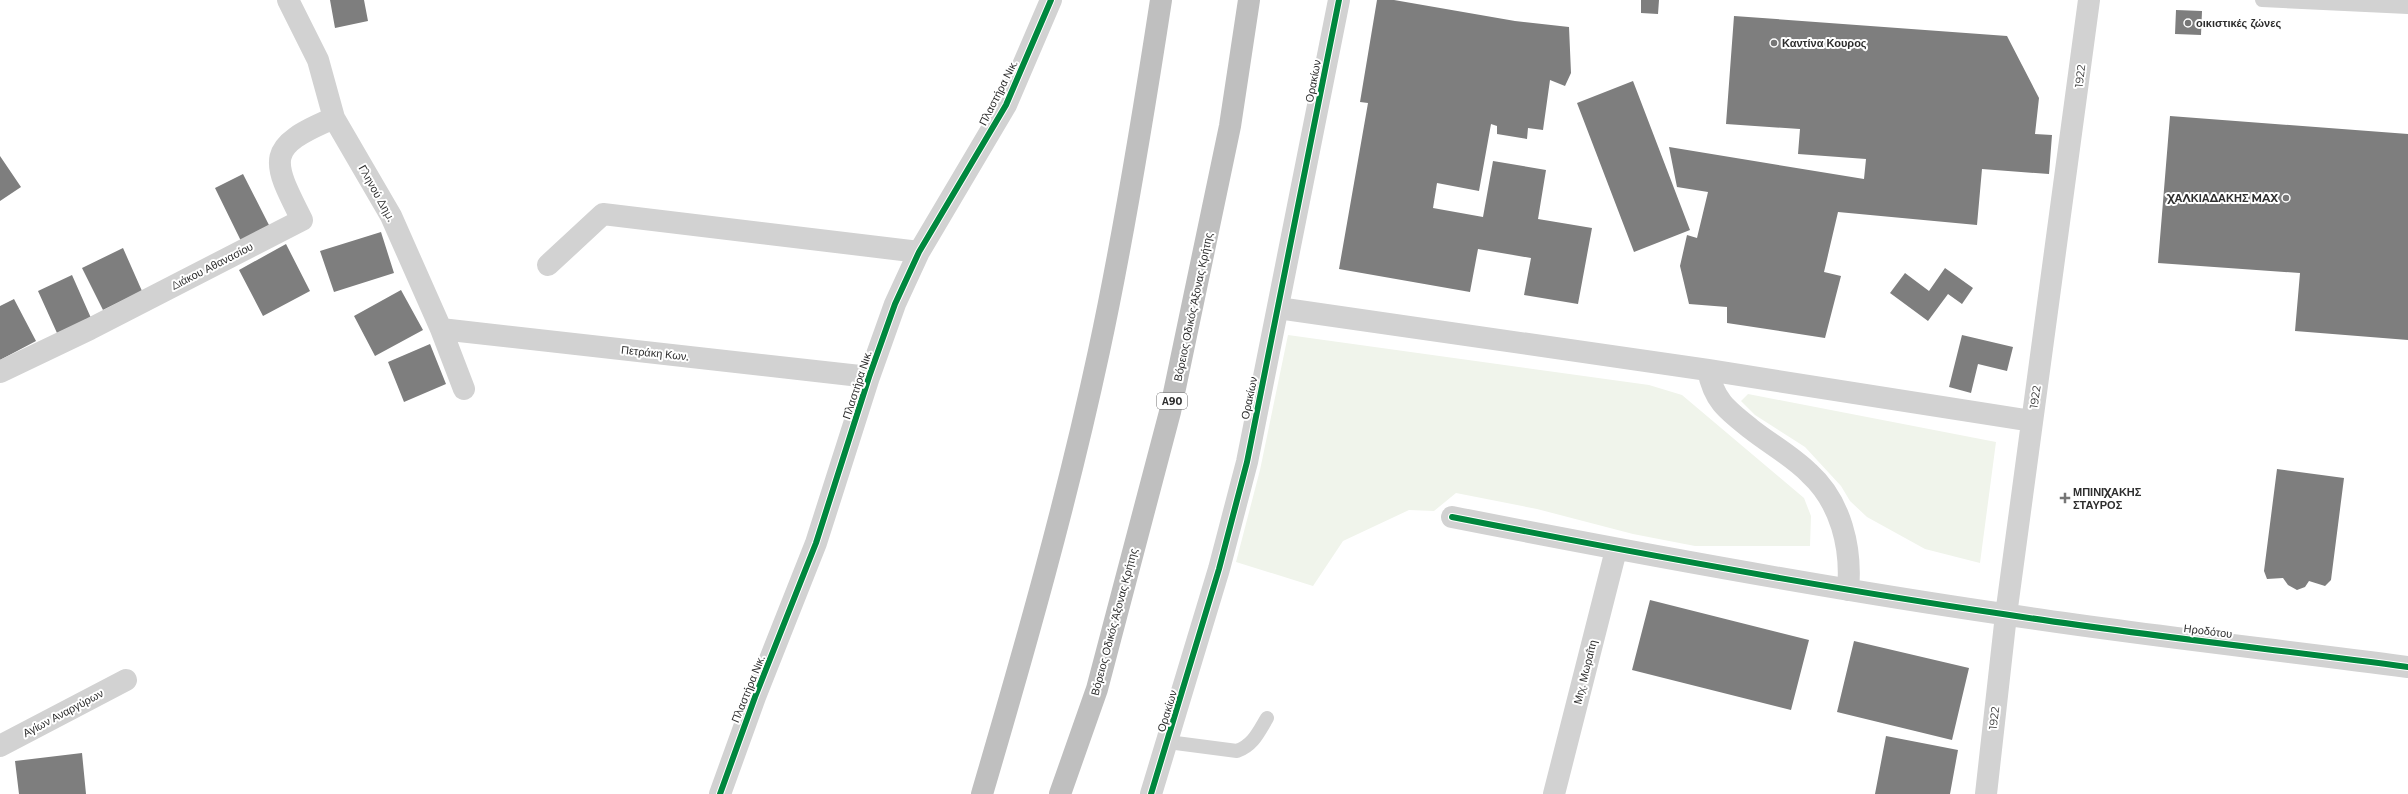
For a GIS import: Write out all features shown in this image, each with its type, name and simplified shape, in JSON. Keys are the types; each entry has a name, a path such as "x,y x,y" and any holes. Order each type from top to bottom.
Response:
{"highway":[{"path":"982,794 1032,617 1099,352 1134,168 1161,0"},
{"name":"Βόρειος Οδικός Άξονας Κρήτης","path":"1060,794 1097,689 1170,412 1230,126 1249,0"}],"street":[{"name":"Γληνού Δημ.","path":"288,0 318,60 334,118 391,216 441,329 464,390"},
{"name":"Πλαστήρα Νικ.","path":"720,794 752,704 816,543 869,377 895,304 919,252 1006,105 1051,0"},
{"name":"Ορακίων","path":"1151,794 1168,742 1235,510 1278,308 1339,0"},
{"name":"1922","path":"1986,794 2006,615 2090,0"},
{"name":"Διάκου Αθανασίου","path":"0,372 90,329 302,220 281,179 279,170 282,151 297,135 334,118"},
{"path":"548,265 604,214 919,252"},
{"path":"1278,308 1708,370 2032,421"},
{"name":"Πετράκη Κων.","path":"441,329 869,377"},
{"path":"1708,370 1714,393 1724,408 1809,472 1829,497 1847,540 1849,564 1848,590"},
{"name":"Ηροδότου","path":"1452,517 1616,550 1848,590 2006,615 2408,667"},
{"name":"Μιχ. Μωραΐτη","path":"1559,793 1616,550"},
{"name":"Αγίων Αναργύρων","path":"0,746 126,680"}],"lane":[{"path":"2262,0 2408,7"},
{"path":"1168,742 1237,751 1247,747 1255,738 1266,718"}],"shaded area":[{"path":"1288,335 1649,385 1682,395 1804,498 1811,516 1810,546 1695,546 1633,534 1537,509 1456,493 1434,511 1409,510 1343,541 1313,586 1236,562 1260,470"},
{"path":"1748,394 1996,442 1980,563 1925,549 1867,517 1850,501 1841,486 1805,447 1755,415 1741,401"}],"building":[{"path":"330,0 364,0 368,21 335,28"},
{"path":"1377,0 1394,0 1515,21 1569,27 1571,73 1565,86 1550,80 1543,130 1528,128 1527,139 1497,134 1497,126 1491,124 1479,191 1437,183 1433,208 1483,217 1493,161 1546,170 1538,219 1592,228 1578,304 1524,295 1531,258 1478,249 1470,292 1339,269 1368,103 1360,102"},
{"path":"1641,0 1659,0 1658,14 1641,13"},
{"name":"οικιστικές ζώνες","path":"2176,10 2202,11 2201,35 2175,34"},
{"path":"1734,16 2007,36 2039,98 2035,134 2052,135 2049,174 1982,169 1977,225 1838,212 1824,272 1841,276 1825,338 1727,323 1727,307 1689,304 1680,266 1687,235 1697,238 1708,192 1677,187 1669,147 1864,179 1866,159 1798,154 1800,129 1726,124"},
{"path":"1633,81 1690,230 1634,252 1577,103"},
{"name":"ΧΑΛΚΙΑΔΑΚΗΣ MAX","path":"2170,116 2408,134 2408,340 2295,331 2300,273 2158,263"},
{"path":"0,156 21,187 0,201"},
{"path":"243,174 270,227 241,241 215,188"},
{"path":"381,232 394,273 334,292 320,251"},
{"path":"286,244 310,291 263,316 239,270"},
{"path":"123,248 142,291 103,310 82,268"},
{"path":"1945,268 1973,288 1962,304 1948,294 1928,321 1890,293 1905,273 1929,291"},
{"path":"72,275 91,318 57,333 38,291"},
{"path":"401,290 423,330 375,356 354,316"},
{"path":"14,299 36,341 0,360 0,306"},
{"path":"1962,335 2013,347 2007,371 1978,364 1971,393 1949,387"},
{"path":"430,344 446,384 404,402 388,362"},
{"path":"2277,469 2344,478 2331,580 2325,586 2309,581 2305,587 2297,590 2288,585 2283,578 2267,579 2264,571"},
{"path":"1650,600 1809,640 1791,710 1632,670"},
{"path":"1854,641 1969,668 1952,740 1837,712"},
{"path":"1886,736 1958,750 1950,794 1875,794"},
{"path":"82,753 86,794 19,794 15,761"}],"cycle path":[{"path":"720,794 755,697 816,543 869,377 895,304 919,252 1006,105 1051,0"},
{"path":"1151,794 1219,569 1247,462 1339,0"},
{"path":"1452,517 1727,569 1934,604 2104,629 2408,667"}],"place":[{"name":"οικιστικές ζώνες","path":"2188,23"},
{"name":"Καντίνα Κουρος","path":"1774,43"},
{"name":"ΧΑΛΚΙΑΔΑΚΗΣ MAX","path":"2286,198"},
{"name":"ΜΠΙΝΙΧΑΚΗΣ ΣΤΑΥΡΟΣ","path":"2065,498"}]}
